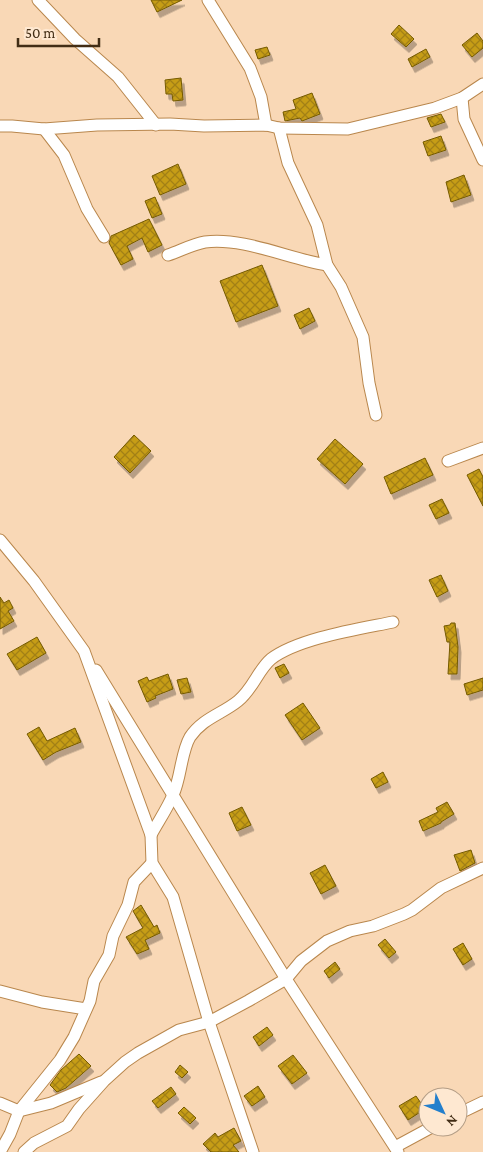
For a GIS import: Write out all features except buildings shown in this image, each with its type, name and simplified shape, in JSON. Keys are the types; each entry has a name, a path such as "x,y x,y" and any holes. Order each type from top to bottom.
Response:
{"street":[{"path":"38,0 75,39 118,77 156,125"},
{"path":"208,0 250,68 261,96 266,125"},
{"path":"0,126 44,129 97,125 170,124 204,126 266,125 279,128 348,128 435,108 462,98 483,84"},
{"path":"462,98 464,119 483,160"},
{"path":"279,128 288,162 317,225 327,265 340,287 363,337 369,384 376,415"},
{"path":"44,129 64,155 87,209 104,237"},
{"path":"168,255 198,244 212,242 249,246 327,265"},
{"path":"448,461 483,448"},
{"path":"0,540 34,580 84,651 286,979 396,1149 418,1136"},
{"path":"0,559 10,552"},
{"path":"151,835 174,795 189,739 195,730 216,714 238,701 253,686 270,660 298,645 354,630 394,622"},
{"path":"84,651 151,835 152,863 173,897 209,1022 253,1152"},
{"path":"0,1152 19,1112 60,1060 74,1036 86,1008 94,981 109,955 114,936 128,905 134,882 152,863"},
{"path":"24,1152 34,1144 67,1126 79,1109 104,1081 125,1062 179,1030 209,1022 286,979 301,961 327,941 350,931 373,926 404,914 441,888 483,868"},
{"path":"0,991 42,1002 86,1008"},
{"path":"0,1103 19,1112 51,1103 104,1081"},
{"path":"468,1109 483,1102"}]}
